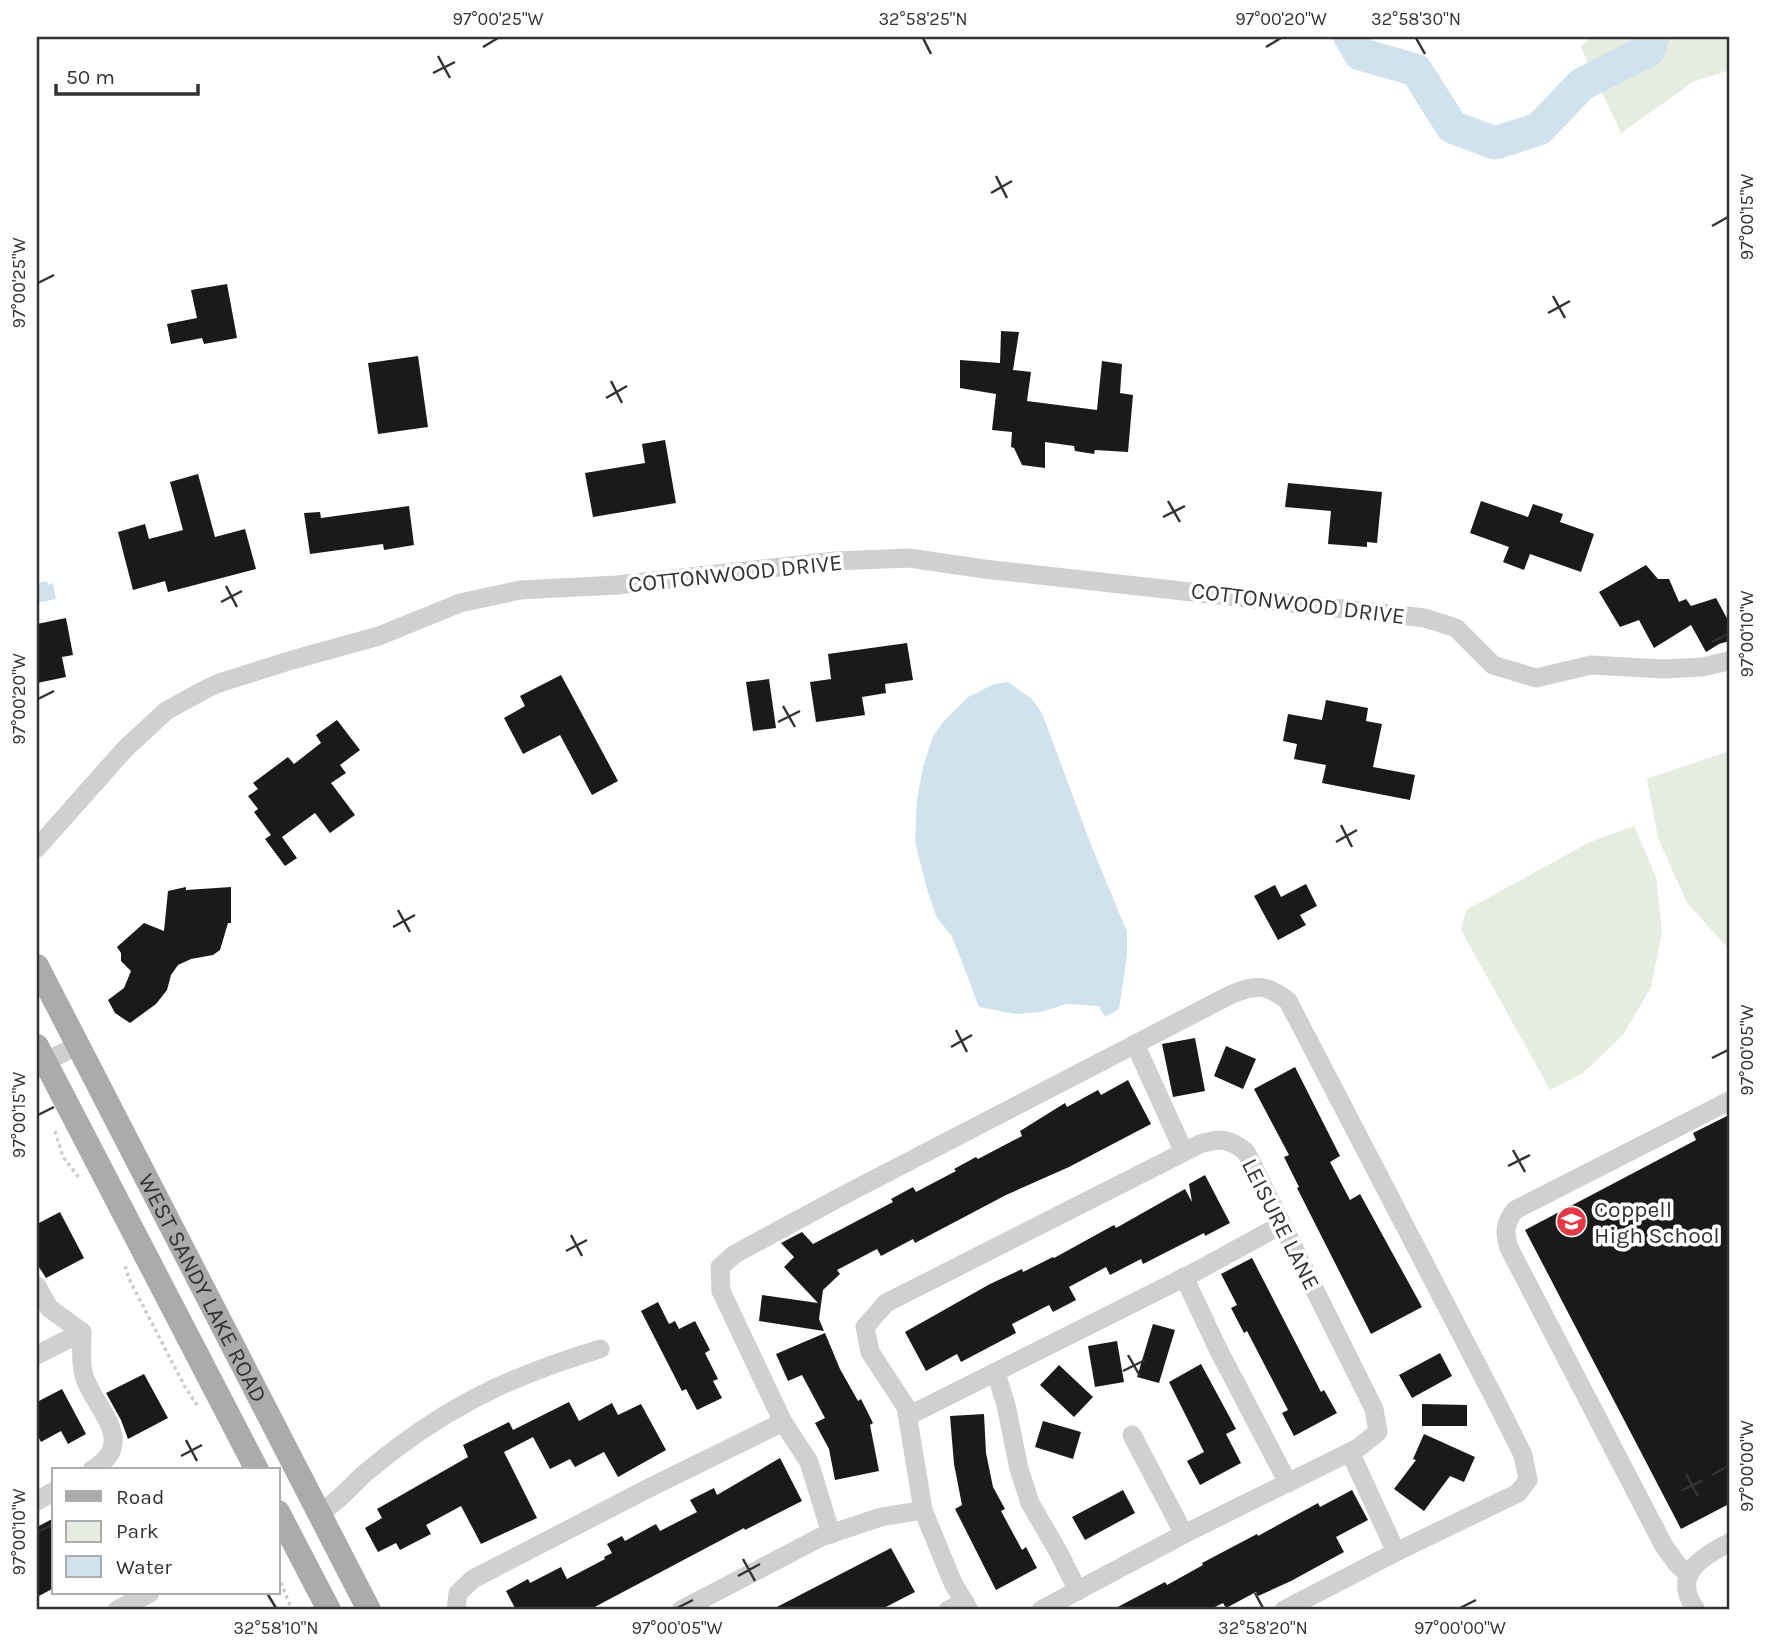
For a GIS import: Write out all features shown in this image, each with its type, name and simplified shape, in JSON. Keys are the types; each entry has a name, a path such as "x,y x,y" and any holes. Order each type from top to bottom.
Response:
{"main road":[{"name":"WEST SANDY LAKE ROAD","path":"37,966 369,1610"},
{"name":"WEST SANDY LAKE ROAD","path":"40,1058 256,1468"},
{"path":"280,1516 329,1610"}],"street":[{"name":"COTTONWOOD DRIVE","path":"37,848 117,757 166,711 219,683 379,636 460,603 520,590 617,585 835,561 909,558 984,569 1424,618 1456,628 1493,665 1536,678 1591,665 1664,669 1702,667 1729,661"},
{"path":"831,1534 809,1462 783,1422 721,1291 720,1267 735,1254 835,1200 1232,994 1253,986 1273,989 1287,1001 1500,1409 1523,1455 1528,1480 1518,1493 1284,1610"},
{"path":"1135,1044 1184,1152"},
{"path":"40,1058 78,1045"},
{"path":"1689,1575 1664,1546 1504,1235 1506,1221 1523,1205 1729,1101"},
{"name":"LEISURE LANE","path":"961,1608 923,1510 906,1407 870,1352 864,1326 886,1303 1200,1144 1221,1138 1234,1142 1246,1152 1374,1409 1378,1432 1350,1452 1184,1534 1041,1610"},
{"path":"908,1416 1281,1225"},
{"path":"1184,1277 1288,1483"},
{"path":"37,1286 49,1308 82,1332"},
{"path":"37,1355 82,1332"},
{"path":"82,1332 85,1379 112,1429 115,1440 114,1448 94,1468"},
{"path":"319,1513 398,1447 459,1405 540,1368 600,1349"},
{"path":"996,1373 1030,1503 1078,1591"},
{"path":"456,1610 457,1593 473,1578 783,1422"},
{"path":"1132,1435 1184,1534"},
{"path":"1350,1452 1396,1552"},
{"path":"681,1610 821,1537 881,1517 923,1510"},
{"path":"1696,1610 1689,1599 1689,1575 1702,1557 1729,1543"},
{"path":"117,1610 148,1594"}],"path":[{"path":"280,1581 292,1610"}],"green space":[{"path":"1591,37 1729,37 1729,70 1693,82 1621,133 1581,47"},
{"path":"1729,751 1729,949 1687,903 1658,838 1647,779"},
{"path":"1634,826 1656,877 1662,932 1651,987 1623,1035 1583,1073 1550,1090 1461,930 1466,910 1590,842"}],"water":[{"path":"47,581 48,585 53,583 56,599 37,603 37,583"},
{"path":"1008,682 1032,699 1042,713 1127,932 1127,955 1119,1009 1105,1017 1099,1006 1067,1004 1041,1012 1015,1014 979,1007 952,936 937,918 928,893 915,842 917,800 923,767 933,736 968,697 994,684"}],"building":[{"path":"227,284 237,338 204,344 202,338 171,344 167,324 197,318 191,290"},
{"path":"1001,331 1019,332 1013,370 1031,372 1027,401 1097,410 1102,361 1122,364 1120,393 1133,395 1128,452 1095,450 1094,454 1075,451 1074,446 1045,442 1045,468 1022,465 1011,447 1012,432 992,430 996,394 960,388 960,360 1000,363"},
{"path":"418,356 428,427 378,434 368,363"},
{"path":"665,440 676,503 593,517 585,473 645,463 642,444"},
{"path":"198,474 215,537 245,529 256,569 168,592 165,581 133,590 118,532 145,524 149,539 183,530 170,482"},
{"path":"1288,483 1382,492 1377,543 1367,542 1367,547 1328,544 1331,511 1285,507"},
{"path":"1481,501 1528,517 1533,504 1563,514 1560,522 1594,534 1581,572 1530,554 1524,570 1503,562 1509,547 1470,533"},
{"path":"409,506 414,545 384,550 383,544 310,554 304,513 320,512 321,518"},
{"path":"1646,565 1658,579 1669,579 1679,602 1686,599 1691,606 1716,598 1729,622 1729,641 1706,652 1691,625 1654,648 1639,620 1620,627 1599,592"},
{"path":"66,618 73,655 62,657 66,677 37,683 37,624"},
{"path":"907,643 913,680 885,684 886,693 862,697 865,715 816,722 810,682 831,679 828,654"},
{"path":"561,675 618,781 592,795 560,735 523,754 504,718 525,706 520,696"},
{"path":"769,679 776,728 753,731 746,682"},
{"path":"1326,700 1368,708 1366,721 1382,724 1373,767 1415,775 1410,800 1322,783 1326,765 1294,759 1297,744 1283,741 1288,714 1322,720"},
{"path":"337,720 360,750 340,765 346,773 331,783 355,815 330,833 315,813 282,837 297,858 285,866 265,839 271,835 254,812 258,809 248,796 258,789 253,783 288,757 294,764 321,743 316,735"},
{"path":"1306,884 1317,906 1300,915 1306,925 1278,940 1254,896 1275,885 1281,897"},
{"path":"186,887 186,890 231,887 231,923 228,923 220,950 213,955 191,959 178,965 171,975 167,990 156,1004 130,1023 115,1013 108,1000 124,988 131,971 121,961 121,953 117,947 144,923 164,931 168,891"},
{"path":"1195,1038 1205,1091 1173,1097 1162,1044"},
{"path":"1226,1046 1256,1059 1243,1089 1214,1076"},
{"path":"1295,1067 1340,1156 1330,1162 1350,1200 1360,1194 1422,1307 1371,1334 1297,1188 1299,1187 1284,1157 1289,1155 1254,1089"},
{"path":"1128,1080 1151,1124 915,1243 913,1239 881,1256 877,1249 837,1270 840,1274 823,1290 819,1319 824,1331 759,1321 762,1295 818,1303 784,1267 794,1257 781,1243 802,1232 813,1244 893,1202 891,1199 913,1187 916,1192 976,1157 978,1159 1022,1136 1020,1131 1065,1103 1067,1107 1098,1090 1101,1095"},
{"path":"1729,1115 1729,1504 1681,1529 1525,1230 1696,1140 1693,1133"},
{"path":"1205,1175 1230,1223 1143,1264 1141,1259 1110,1275 1106,1267 1069,1287 1076,1300 1053,1312 1049,1305 1012,1324 1016,1333 961,1362 957,1354 926,1371 905,1332 990,1284 1054,1258 1114,1225 1116,1228 1185,1189 1192,1202 1189,1184"},
{"path":"60,1212 84,1258 46,1278 37,1264 37,1224"},
{"path":"1252,1258 1321,1392 1324,1390 1337,1413 1294,1436 1282,1413 1288,1410 1247,1331 1244,1333 1231,1308 1237,1305 1221,1274"},
{"path":"658,1302 669,1324 675,1321 679,1329 695,1321 710,1350 705,1353 718,1379 713,1381 722,1398 697,1410 686,1389 682,1391 641,1311"},
{"path":"1153,1324 1175,1330 1159,1383 1137,1377"},
{"path":"825,1333 840,1369 858,1401 861,1399 873,1423 870,1425 879,1471 835,1480 829,1449 815,1423 825,1418 802,1375 788,1381 776,1354"},
{"path":"1117,1341 1124,1382 1095,1387 1088,1346"},
{"path":"1440,1353 1452,1376 1412,1398 1399,1375"},
{"path":"1201,1364 1236,1429 1226,1434 1241,1463 1200,1485 1187,1461 1204,1452 1169,1382"},
{"path":"1059,1365 1093,1397 1074,1417 1040,1385"},
{"path":"144,1374 168,1418 128,1439 106,1393"},
{"path":"62,1389 86,1434 68,1444 61,1431 41,1442 37,1434 37,1402"},
{"path":"569,1402 579,1421 612,1403 618,1415 641,1404 666,1450 618,1477 604,1452 575,1467 570,1459 550,1469 533,1437 504,1452 537,1518 481,1544 461,1506 426,1525 431,1534 400,1550 396,1543 378,1552 365,1528 382,1518 377,1509 468,1457 463,1445 509,1422 513,1430"},
{"path":"1422,1404 1467,1405 1467,1426 1422,1426"},
{"path":"984,1414 986,1453 993,1487 1005,1509 1001,1511 1022,1550 1026,1547 1037,1568 996,1590 955,1509 962,1505 954,1464 950,1416"},
{"path":"1043,1421 1081,1432 1073,1459 1035,1447"},
{"path":"1424,1434 1475,1457 1464,1482 1450,1476 1424,1511 1394,1489 1416,1460 1413,1459"},
{"path":"780,1458 802,1501 745,1530 744,1528 589,1610 516,1610 506,1591 528,1579 530,1583 561,1567 567,1579 612,1553 607,1544 622,1536 625,1541 656,1524 660,1531 697,1512 690,1500 714,1488 717,1495"},
{"path":"1123,1490 1135,1513 1085,1540 1072,1517"},
{"path":"1352,1490 1368,1520 1336,1537 1344,1552 1291,1581 1258,1596 1256,1592 1226,1608 1223,1603 1209,1610 1112,1610 1165,1582 1167,1585 1203,1565 1202,1563 1318,1503 1320,1507"},
{"path":"52,1519 52,1589 37,1597 37,1527"},
{"path":"891,1548 915,1592 880,1610 771,1610"}],"waterway":[{"path":"1350,37 1360,54 1416,70 1452,127 1495,143 1539,129 1582,84 1649,50 1653,37"}],"place":[{"name":"Coppell High School","path":"1571,1222"}]}
